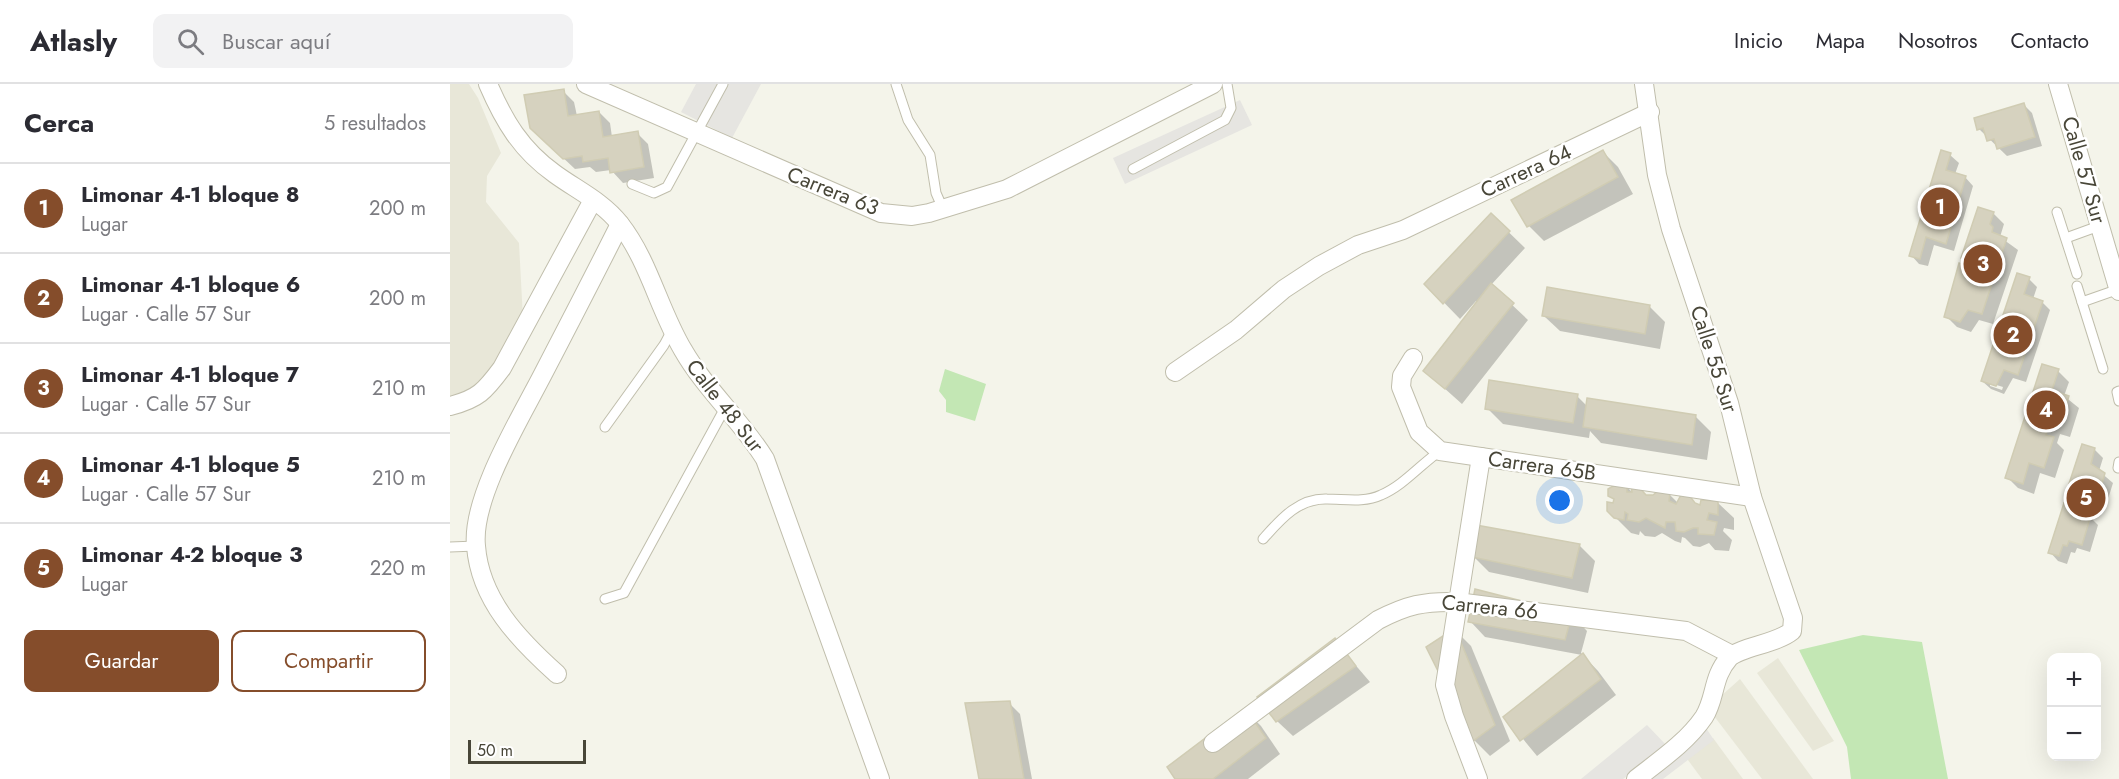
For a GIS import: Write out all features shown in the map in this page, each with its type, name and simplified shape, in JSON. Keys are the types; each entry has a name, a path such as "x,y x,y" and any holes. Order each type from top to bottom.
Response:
{"street":[{"name":"Calle 48 Sur","path":"488,84 508,128 518,140 553,172 593,200 620,224 645,266 672,330 700,379 753,440 772,473 802,566 880,779"},
{"name":"Carrera 63","path":"586,84 881,213 912,216 1007,189 1213,84"},
{"name":"Calle 55 Sur","path":"1644,84 1650,112 1657,175 1665,207 1729,404 1752,497 1793,618 1792,631 1782,639 1731,655"},
{"name":"Calle 57 Sur","path":"2058,84 2119,290"},
{"name":"Carrera 64","path":"1175,372 1236,330 1284,289 1318,266 1358,245 1403,230 1650,112"},
{"path":"450,406 470,401 485,390 502,368 593,200"},
{"path":"556,674 522,643 496,609 476,546 478,518 499,461 620,224"},
{"path":"1413,358 1402,376 1401,387 1419,432 1440,451"},
{"name":"Carrera 65B","path":"1440,451 1752,497"},
{"path":"1478,779 1445,685 1456,602 1481,457"},
{"name":"Carrera 66","path":"1213,743 1378,620 1402,607 1429,602 1456,602 1686,631 1731,655"},
{"path":"1636,779 1671,752 1705,716 1718,673 1731,655"}],"lane":[{"path":"632,184 654,193 667,187 723,84"},
{"path":"896,84 908,120 930,155 936,193 943,209"},
{"path":"1133,169 1225,120 1231,108 1227,84"},
{"path":"2057,213 2077,274"},
{"path":"2066,238 2099,226"},
{"path":"2077,286 2103,369"},
{"path":"2082,302 2119,290"},
{"path":"606,427 664,345 672,330"},
{"path":"2119,391 2117,392 2119,401"},
{"path":"605,599 624,592 725,408"},
{"path":"1263,539 1295,507 1324,498 1348,501 1383,495 1440,451"},
{"path":"2118,468 2119,462"},
{"path":"450,547 476,546"}],"shaded area":[{"path":"450,84 469,84 478,98 501,153 487,176 486,202 519,243 523,319 480,388 450,400"},
{"path":"696,84 761,84 732,138 681,112"},
{"path":"1240,100 1252,125 1125,184 1113,158"},
{"path":"1778,658 1834,741 1813,751 1757,673"},
{"path":"1740,679 1813,779 1762,779 1714,716 1721,696"},
{"path":"1647,725 1667,746 1623,779 1581,779"},
{"path":"1706,728 1714,740 1663,779 1639,779"},
{"path":"1713,738 1743,779 1702,779 1685,756"}],"green space":[{"path":"945,369 986,384 975,421 946,412 946,400 939,391"},
{"path":"1863,635 1922,642 1948,779 1851,779 1847,747 1799,650"}],"building":[{"path":"564,89 568,116 599,111 603,137 638,131 644,167 610,173 608,158 583,162 582,156 563,159 530,128 524,95"},
{"path":"2024,103 2035,137 1997,149 1994,139 1987,141 1983,128 1977,130 1974,118"},
{"path":"1603,150 1618,177 1527,227 1511,200"},
{"path":"1941,150 1951,153 1946,170 1966,176 1946,244 1926,237 1920,259 1909,256"},
{"path":"1978,207 1994,212 1990,224 1993,227 1992,232 2007,238 1982,314 1968,310 1960,322 1944,317 1959,263 1967,266 1969,261 1961,258"},
{"path":"1491,213 1510,231 1443,304 1424,284"},
{"path":"2017,273 2030,277 2024,294 2043,301 2018,375 2004,370 1996,386 1981,381"},
{"path":"1491,283 1514,303 1445,389 1423,371"},
{"path":"1547,287 1650,305 1645,334 1542,316"},
{"path":"2042,364 2059,369 2052,390 2069,396 2059,427 2049,424 2046,435 2054,437 2044,468 2029,463 2023,484 2005,478"},
{"path":"1489,380 1578,394 1573,423 1485,409"},
{"path":"1587,398 1696,415 1692,445 1583,427"},
{"path":"2082,444 2095,448 2091,464 2105,473 2096,505 2088,502 2085,513 2091,515 2082,545 2069,541 2067,546 2063,545 2059,556 2048,553 2064,503 2078,507 2081,502 2066,493"},
{"path":"1617,484 1627,485 1627,492 1632,492 1631,486 1638,486 1646,495 1653,495 1658,491 1670,492 1669,501 1676,504 1681,495 1689,495 1695,503 1700,505 1701,500 1718,501 1718,515 1709,513 1707,520 1717,522 1714,535 1698,534 1698,528 1684,532 1676,531 1675,522 1666,522 1665,528 1646,518 1639,522 1627,520 1628,514 1625,512 1624,520 1614,518 1607,511 1607,502 1613,503 1614,499 1608,496 1608,489"},
{"path":"1476,525 1580,544 1572,578 1472,557"},
{"path":"1475,589 1572,614 1565,640 1468,622"},
{"path":"1455,628 1495,725 1473,741 1426,647"},
{"path":"1335,638 1356,666 1276,722 1257,697"},
{"path":"1583,653 1601,679 1520,741 1503,717"},
{"path":"1010,701 1024,779 979,779 965,703"},
{"path":"1245,708 1266,738 1213,779 1175,779 1167,767"}],"place":[{"name":"Limonar 4-1 bloque 8","path":"1940,207"},
{"name":"Limonar 4-1 bloque 7","path":"1983,264"},
{"name":"Limonar 4-1 bloque 6","path":"2013,335"},
{"name":"Limonar 4-1 bloque 5","path":"2046,410"},
{"name":"Limonar 4-2 bloque 3","path":"2086,498"}]}
